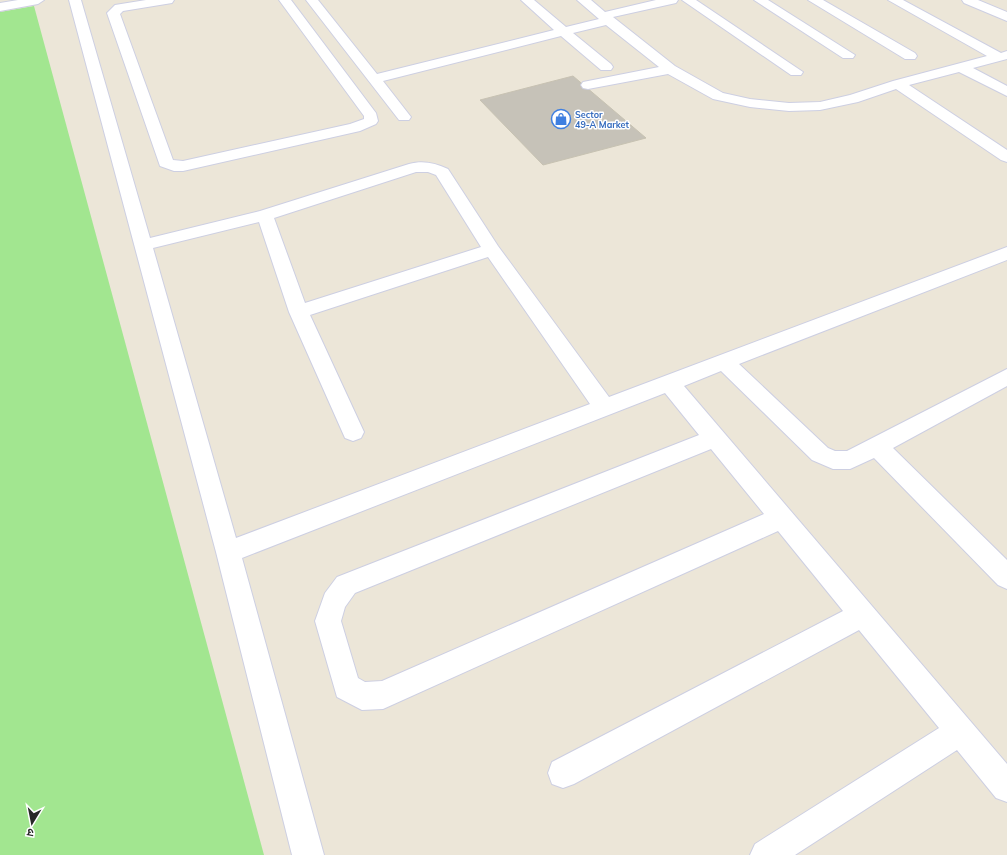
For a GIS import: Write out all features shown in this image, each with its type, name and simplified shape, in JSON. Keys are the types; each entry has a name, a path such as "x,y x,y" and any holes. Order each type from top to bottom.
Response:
{"street":[{"path":"0,6 38,0"},
{"path":"75,0 228,552 308,855"},
{"path":"168,0 119,8 112,13 166,163 174,166 183,166 355,128 371,121 371,116 285,0"},
{"path":"527,0 606,67"},
{"path":"583,0 670,69 718,96 750,103 789,107 820,106 853,100 898,84 1003,56"},
{"path":"374,80 565,32 606,18 672,0"},
{"path":"688,0 796,72"},
{"path":"760,0 848,55"},
{"path":"814,0 910,56"},
{"path":"894,0 1003,56"},
{"path":"968,0 1007,17"},
{"path":"319,2 374,80 404,118"},
{"path":"960,67 1007,92"},
{"path":"588,85 670,69"},
{"path":"898,84 1007,157"},
{"path":"143,245 265,215 415,167 431,167 442,172 492,250 605,408"},
{"path":"265,215 299,312 353,432"},
{"path":"299,312 492,250"},
{"path":"228,552 670,384 723,361 1007,253"},
{"path":"723,361 820,454 833,460 850,460 1007,377"},
{"path":"670,384 1007,787"},
{"path":"715,438 346,585 334,602 328,621 347,687 362,696 384,695 781,518"},
{"path":"876,445 1007,577"},
{"path":"563,773 862,614"},
{"path":"766,855 960,731"}],"green space":[{"path":"34,6 264,855 0,855 0,12"}],"building":[{"name":"Sector 49-A Market","path":"573,76 646,138 543,165 480,100"}],"place":[{"name":"Sector 49-A Market","path":"561,119"}]}
